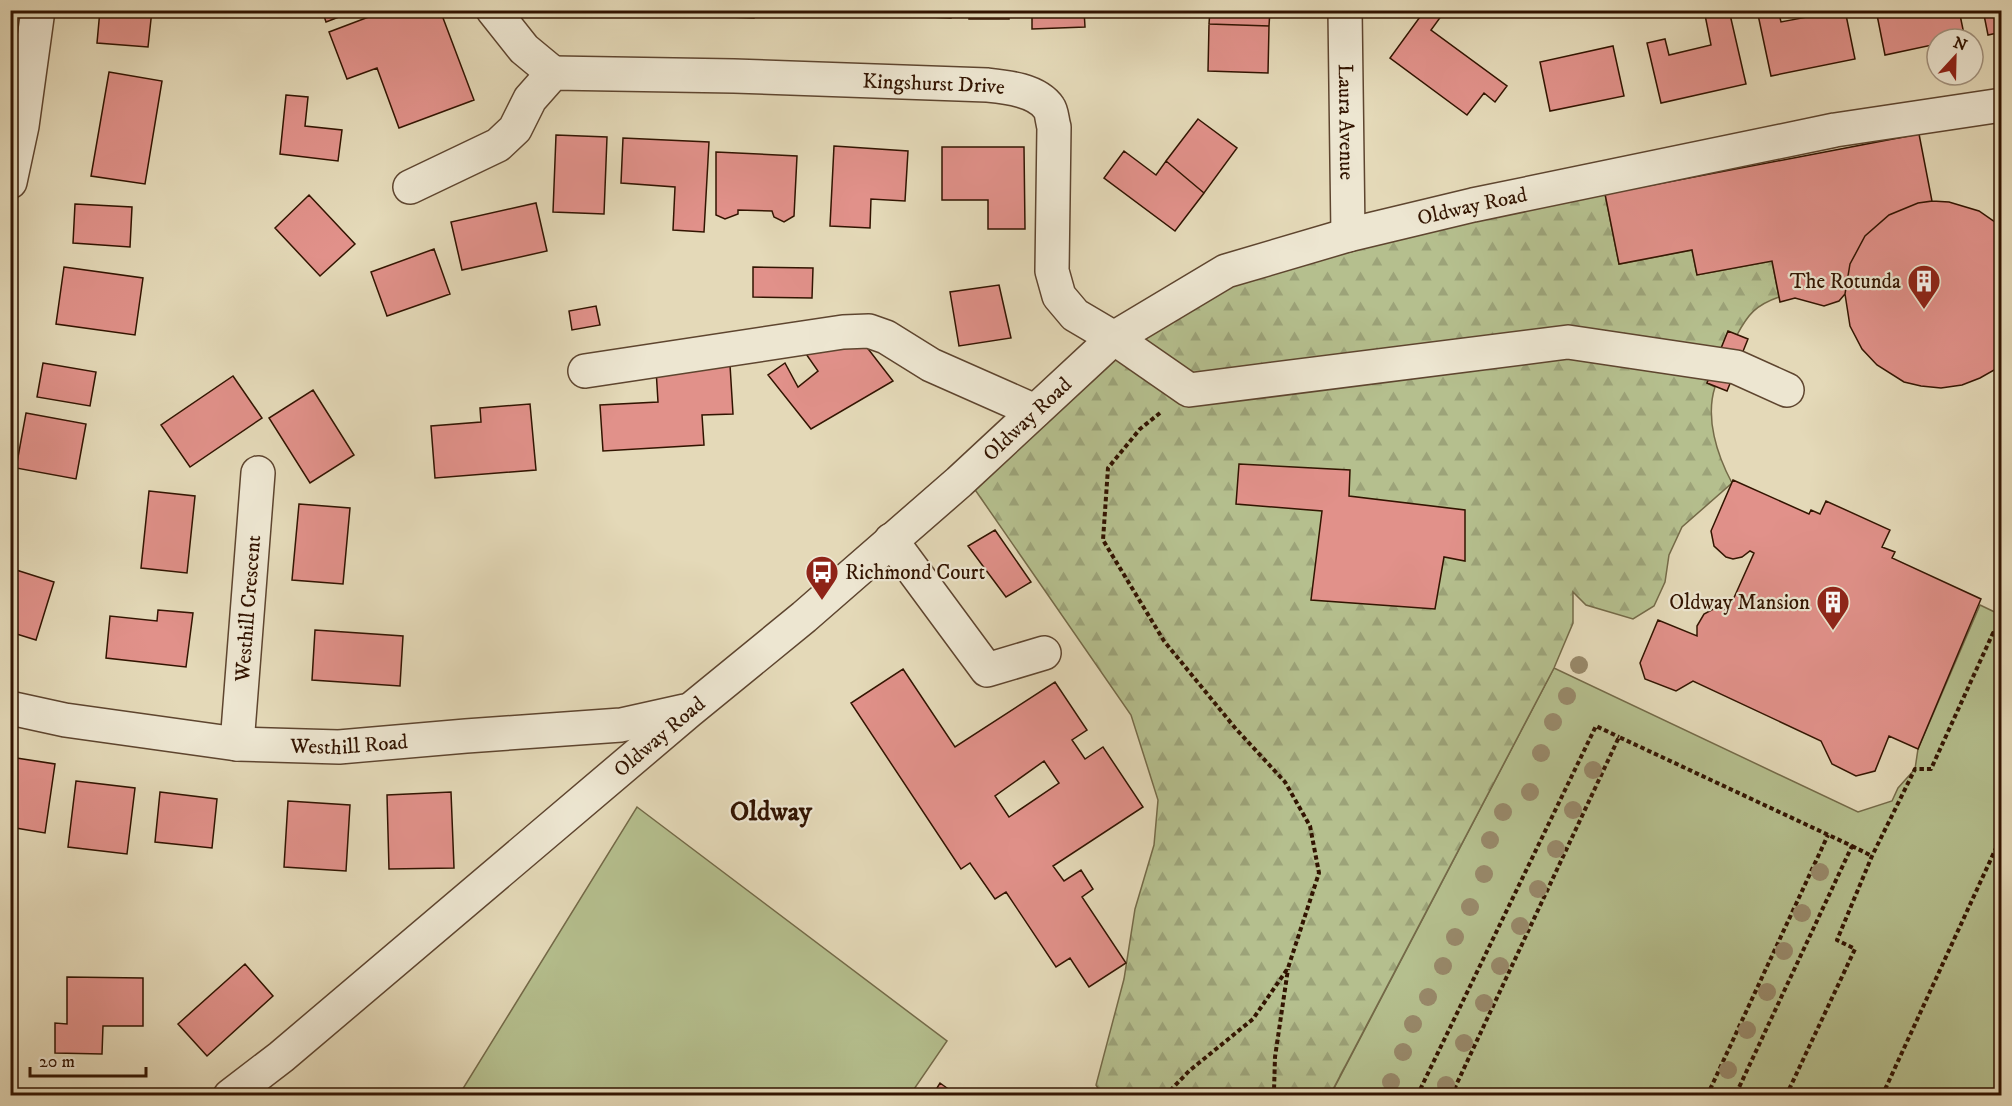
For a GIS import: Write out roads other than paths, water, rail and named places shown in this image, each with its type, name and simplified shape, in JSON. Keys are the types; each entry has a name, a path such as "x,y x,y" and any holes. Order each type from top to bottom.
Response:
{"street":[{"path":"10,182 16,125 38,10"},
{"path":"410,187 498,146 515,129 530,99 553,73 524,49 493,10"},
{"name":"Laura Avenue","path":"1345,10 1348,235"},
{"name":"Kingshurst Drive","path":"553,73 987,85 1012,88 1032,94 1049,108 1054,127 1052,271 1059,296 1075,315 1114,338 1189,390 1568,342 1736,368 1787,390"},
{"name":"Oldway Road","path":"230,1095 281,1057 688,711 804,617 959,482 1114,338 1226,271 1348,235 1473,205 1835,130 2001,105"},
{"path":"585,371 843,332 869,331 886,337 931,365 1035,411"},
{"name":"Westhill Crescent","path":"237,744 258,473"},
{"path":"891,540 987,670 1044,653"},
{"name":"Westhill Road","path":"10,708 65,720 237,744 339,747 466,735 621,725 688,711"}],"place":[{"name":"The Rotunda","path":"1924,310"},
{"name":"Richmond Court","path":"822,601"},
{"name":"Oldway Mansion","path":"1833,631"}],"district":[{"name":"Oldway","path":"771,811"}]}
